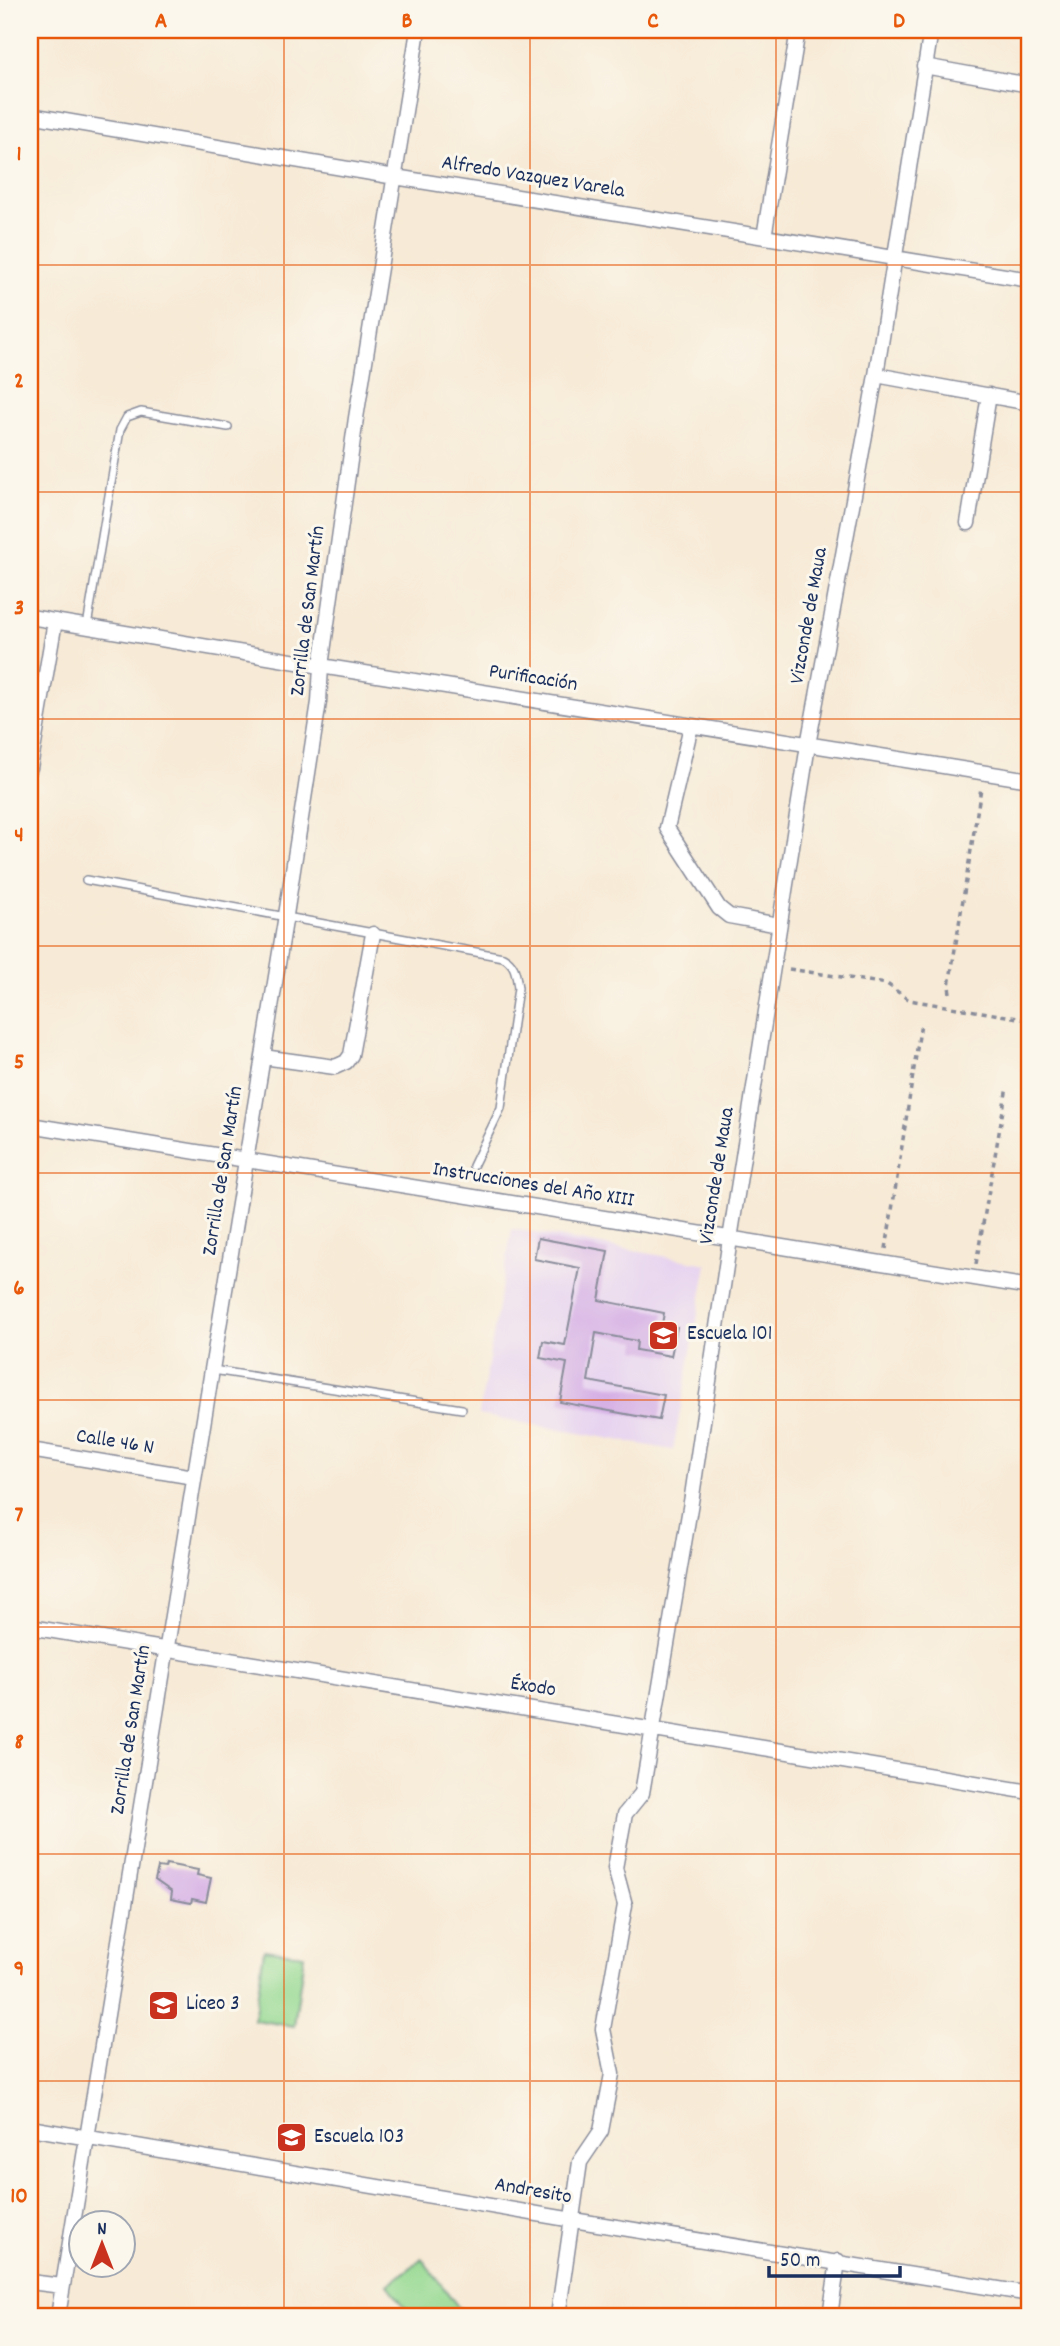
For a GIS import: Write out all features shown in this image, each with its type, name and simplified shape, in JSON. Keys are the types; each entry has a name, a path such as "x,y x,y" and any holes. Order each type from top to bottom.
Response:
{"street":[{"name":"Zorrilla de San Martín","path":"58,2316 286,915 356,418 418,30"},
{"path":"764,237 798,30"},
{"name":"Vizconde de Maua","path":"558,2316 580,2162 601,2131 611,2074 603,2029 625,1905 615,1868 625,1814 642,1793 692,1496 808,745 876,375 931,30"},
{"path":"925,66 1030,85"},
{"name":"Alfredo Vazquez Varela","path":"30,115 1030,280"},
{"path":"876,375 1030,403"},
{"path":"968,523 989,396"},
{"name":"Purificación","path":"30,617 1030,780"},
{"path":"30,768 55,621"},
{"path":"691,726 667,828 719,908 729,916 779,925"},
{"path":"263,1057 335,1067 346,1062 351,1055 373,934"},
{"name":"Instrucciones del Año XIII","path":"30,1125 1030,1287"},
{"name":"Calle 46 N","path":"30,1450 194,1477"},
{"name":"Éxodo","path":"30,1627 1030,1791"},
{"name":"Andresito","path":"30,2128 1030,2294"},
{"path":"830,2316 838,2261"},
{"path":"30,2281 62,2286"}],"lane":[{"path":"88,626 120,430 127,417 141,412 228,428"},
{"path":"86,880 286,915 373,934 503,957 510,961 515,968 518,988 501,1108 473,1166"},
{"path":"212,1370 462,1409"}],"path":[{"path":"950,993 949,986 981,802 982,772"},
{"path":"773,967 887,984 909,1000 1024,1019 1030,1023"},
{"path":"1024,1019 1030,979"},
{"path":"884,1263 921,1023"},
{"path":"974,1278 1007,1087"}],"shaded area":[{"path":"512,1229 707,1264 673,1450 479,1415"}],"green space":[{"path":"264,1950 304,1955 294,2026 254,2020"},
{"path":"422,2259 465,2316 412,2316 388,2285"}],"building":[{"path":"538,1238 608,1251 599,1300 664,1313 662,1324 677,1327 671,1356 636,1350 637,1341 596,1333 588,1381 664,1395 659,1420 560,1402 567,1363 540,1358 543,1341 565,1345 580,1268 534,1259"},
{"path":"166,1864 198,1870 197,1875 211,1878 206,1902 192,1899 191,1903 171,1899 172,1892 155,1880 158,1867 165,1868"}],"place":[{"name":"Escuela 101","path":"664,1335"},
{"name":"Liceo 3","path":"163,2005"},
{"name":"Escuela 103","path":"291,2138"}]}
